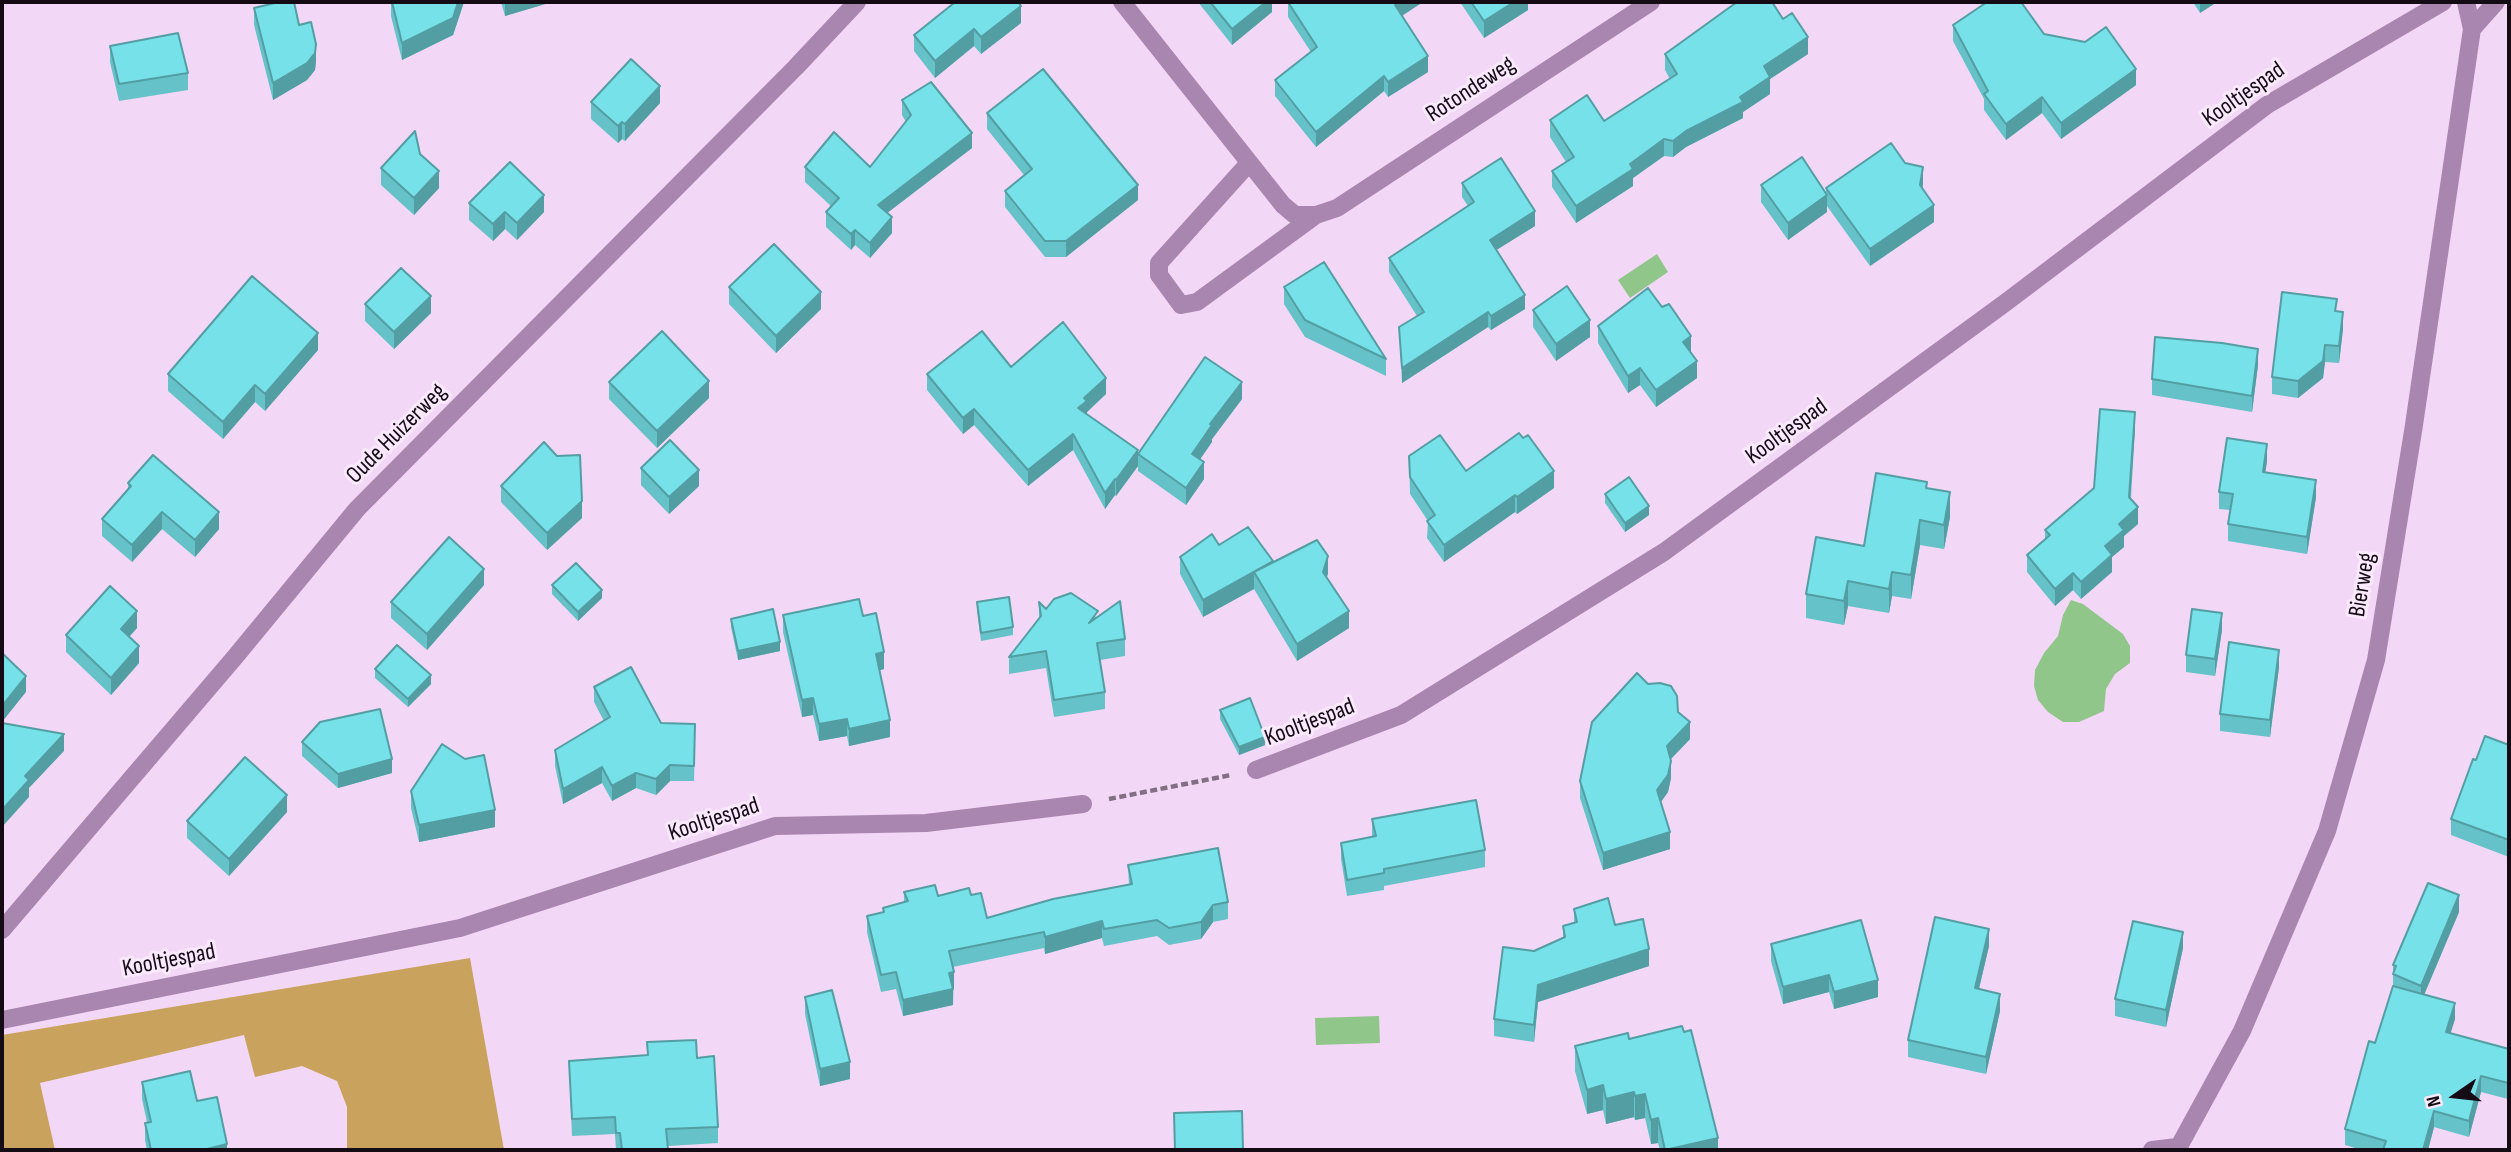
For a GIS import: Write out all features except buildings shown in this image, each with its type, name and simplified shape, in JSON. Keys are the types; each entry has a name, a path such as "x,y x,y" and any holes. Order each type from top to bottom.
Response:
{"street":[{"name":"Oude Huizerweg","path":"2,930 357,509 858,2"},
{"path":"1122,2 1283,205 1295,215 1316,215"},
{"name":"Rotondeweg","path":"1249,163 1158,263 1159,275 1181,304 1197,302 1316,215 1337,208 1651,2"},
{"name":"Kooltjespad","path":"1255,770 1401,715 1664,552 2006,303 2267,105 2443,2"},
{"path":"2466,2 2473,29"},
{"path":"2473,29 2496,2"},
{"name":"Bierweg","path":"2177,1149 2242,1031 2327,831 2376,660 2473,29"},
{"name":"Kooltjespad","path":"2,1020 460,928 775,826 926,823 1083,803"},
{"path":"2152,1150 2177,1149"}],"path":[{"name":"Kooltjespad","path":"1083,803 1255,770"}],"shaded area":[{"path":"1657,254 1668,272 1630,298 1618,280"},
{"path":"2071,600 2083,604 2123,634 2130,646 2130,663 2115,674 2106,689 2104,711 2079,722 2063,722 2048,712 2038,700 2034,686 2035,670 2058,636 2063,615"},
{"path":"470,958 504,1150 347,1150 347,1107 337,1081 302,1066 255,1077 244,1035 40,1083 55,1150 3,1150 2,1035"},
{"path":"1379,1016 1380,1043 1316,1045 1315,1018"}]}
